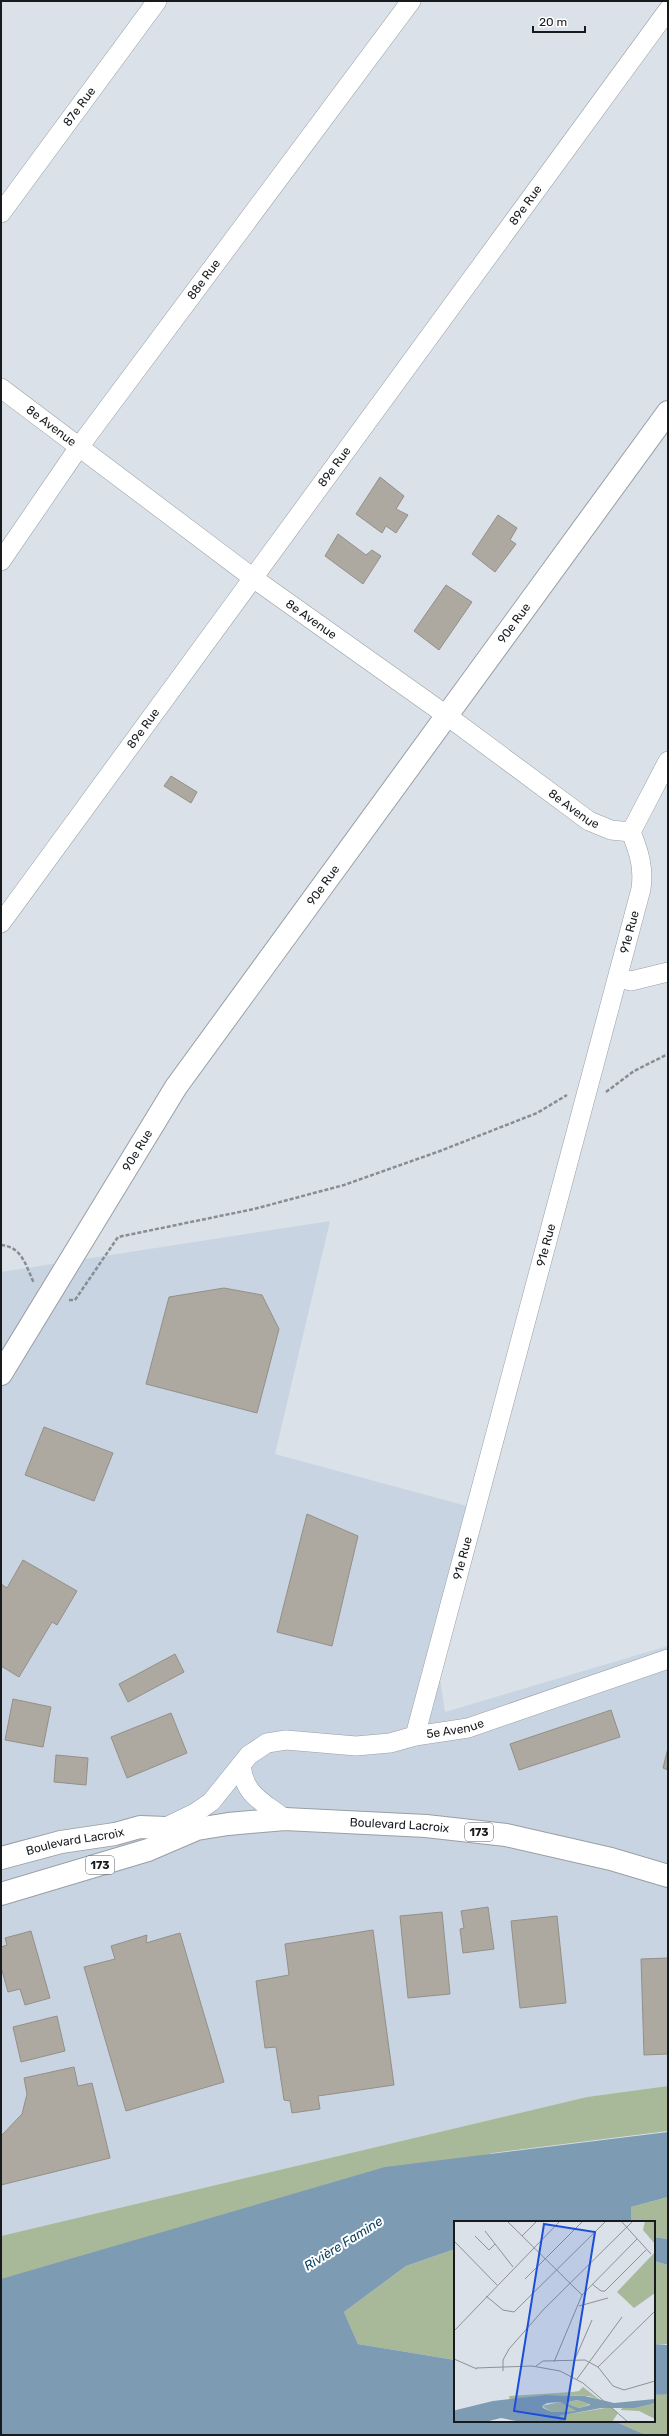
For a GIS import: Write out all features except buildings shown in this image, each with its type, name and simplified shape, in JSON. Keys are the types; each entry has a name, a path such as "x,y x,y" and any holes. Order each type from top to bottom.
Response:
{"street":[{"name":"87e Rue","path":"1,213 157,1"},
{"name":"88e Rue","path":"1,561 80,447 411,1"},
{"name":"89e Rue","path":"1,923 668,10"},
{"name":"8e Avenue","path":"1,388 253,578 446,715 589,821 611,830 631,832"},
{"name":"90e Rue","path":"1,1374 176,1087 668,412"},
{"path":"631,832 668,761"},
{"name":"91e Rue","path":"415,1736 618,978 643,873 641,857 631,832"},
{"path":"618,978 631,981 668,972"},
{"name":"5e Avenue","path":"166,1827 195,1813 210,1802 241,1765 257,1749 267,1743 286,1740 356,1746 390,1743 415,1736 468,1728 668,1659"},
{"path":"241,1765 242,1778 249,1791 285,1819"},
{"name":"Boulevard Lacroix","path":"1,1858 61,1842 115,1834 140,1827 197,1829 228,1824 285,1819 426,1826 506,1835 611,1859 668,1876"},
{"name":"Boulevard Lacroix","path":"1,1894 148,1850 197,1829"}],"path":[{"path":"603,1093 617,1086 634,1071 668,1054"},
{"path":"63,1298 71,1301 75,1300 118,1237 254,1209 344,1185 448,1148 537,1113 562,1096 574,1094"},
{"path":"1,1245 11,1248 23,1257 36,1286"}],"shaded area":[{"path":"330,1221 275,1454 474,1508 436,1652 445,1712 668,1646 668,2086 587,2097 1,2236 1,1272"}],"green space":[{"path":"668,2086 668,2131 493,2153 1,2282 1,2236 587,2097"},
{"path":"668,2197 668,2239 655,2237 655,2221 631,2221 631,2207"},
{"path":"454,2249 454,2360 358,2344 344,2312 406,2266"},
{"path":"655,2261 668,2265 668,2344 655,2344"},
{"path":"668,2393 668,2435 646,2435 616,2422 655,2422 655,2395"}],"water":[{"name":"Rivière Famine","path":"668,2132 668,2197 631,2207 631,2221 454,2221 454,2249 406,2266 344,2312 358,2344 454,2360 454,2422 616,2422 646,2435 1,2435 1,2279 385,2167"},
{"path":"655,2237 668,2239 668,2265 655,2261"},
{"path":"655,2344 668,2345 667,2394 655,2395"}]}
